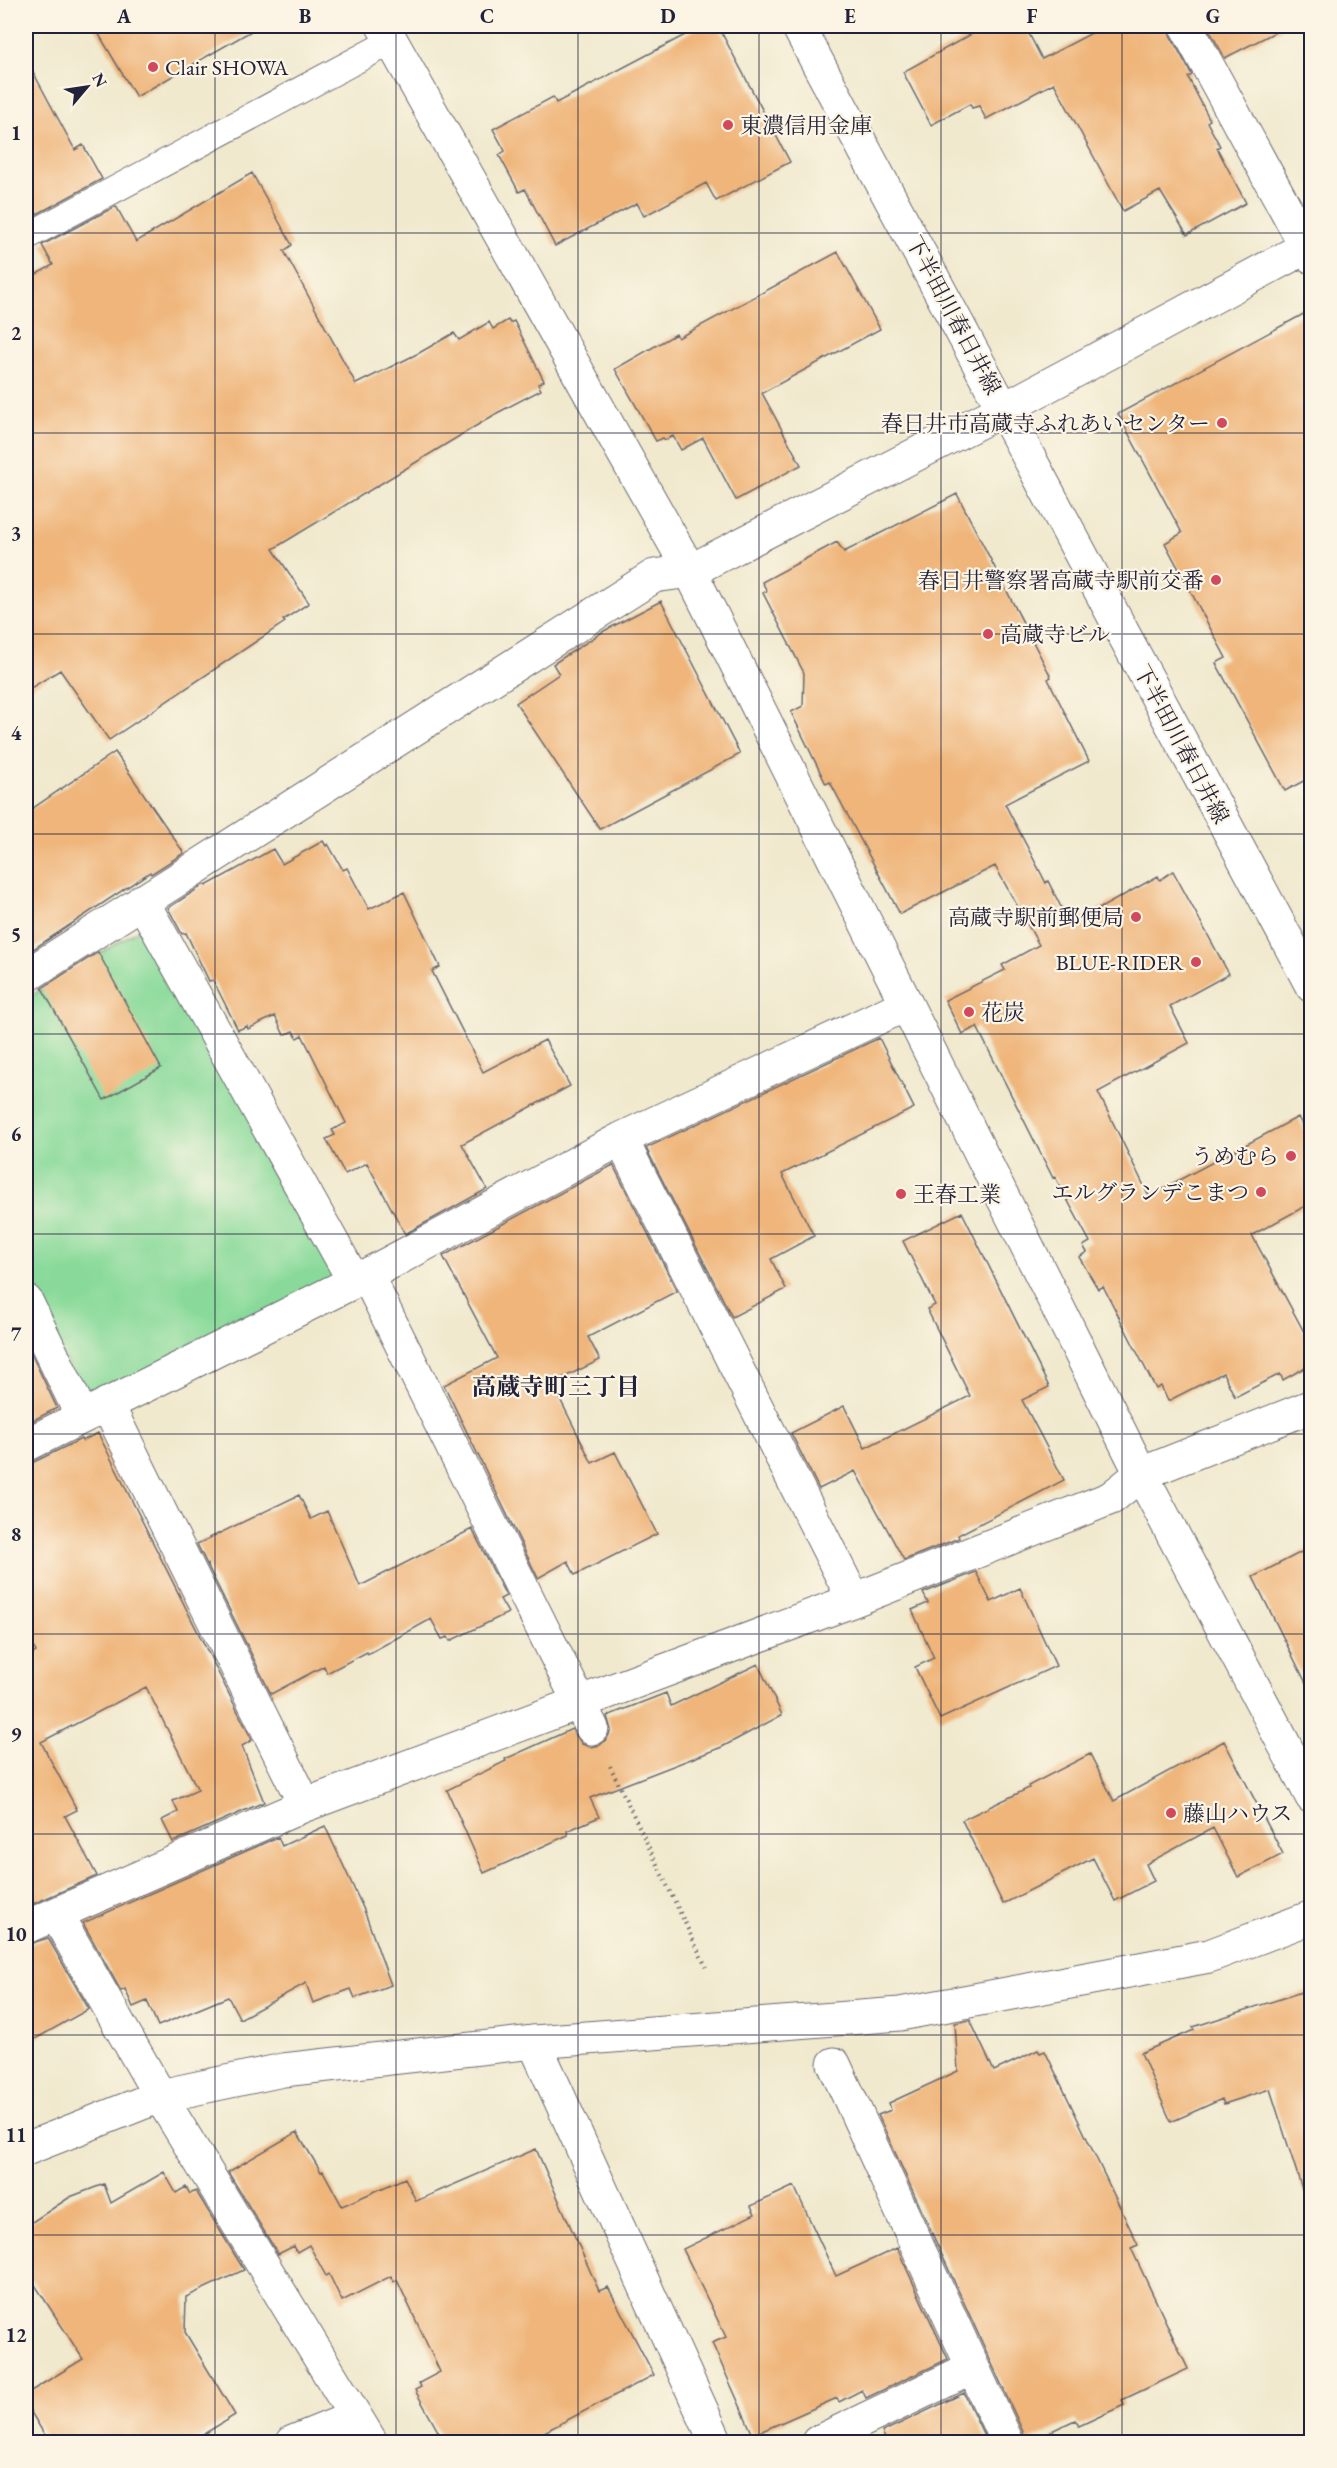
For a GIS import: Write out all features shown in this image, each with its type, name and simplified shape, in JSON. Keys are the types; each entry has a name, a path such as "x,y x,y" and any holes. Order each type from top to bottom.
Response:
{"street":[{"name":"下半田川春日井線","path":"798,26 1311,986"},
{"path":"26,976 654,576 690,572 1310,249 1186,26"},
{"path":"388,33 690,572 904,1005 1141,1474 1311,1797"},
{"path":"142,901 361,1278 586,1715"},
{"path":"26,1445 361,1278 621,1139 904,1005"},
{"path":"621,1139 854,1600"},
{"path":"26,1301 94,1410 305,1805"},
{"path":"26,1927 305,1805 586,1715 854,1600 1111,1498 1141,1474 1311,1406"},
{"path":"56,1914 160,2096 363,2430 293,2442"},
{"path":"26,2149 160,2096 283,2070 534,2042 900,2014 1209,1956 1311,1917"},
{"path":"534,2042 716,2442"},
{"path":"834,2064 1006,2442"},
{"path":"818,2442 972,2368"}],"lane":[{"path":"26,237 388,33"}],"path":[{"path":"586,1715 706,1967"}],"green space":[{"path":"146,925 335,1268 331,1280 103,1396 78,1387 26,1280 26,999"}],"building":[{"name":"Clair SHOWA","path":"94,26 260,26 136,97"},
{"path":"702,26 718,26 790,162 716,201 706,183 644,216 637,203 555,246 525,189 519,192 499,155 505,151 493,129 553,97 556,103"},
{"path":"986,26 1025,26 1042,59 1105,26 1167,26 1192,75 1188,77 1210,120 1207,122 1220,146 1217,148 1246,203 1187,235 1160,191 1123,211 1054,83 986,119 979,106 972,108 970,104 931,125 903,72"},
{"path":"1207,26 1287,26 1225,58"},
{"path":"26,59 75,150 83,145 102,179 28,219 26,215"},
{"path":"252,173 292,245 284,251 356,384 454,333 459,340 489,322 493,329 508,320 510,323 514,321 544,381 538,384 541,390 499,412 273,549 309,603 283,620 285,622 109,740 60,670 26,691 26,280 53,265 42,245 116,206 136,242"},
{"path":"838,252 880,329 762,393 801,465 736,500 703,438 681,450 673,436 656,441 615,369 676,334 678,338"},
{"path":"1311,310 1311,777 1285,791 1216,663 1226,658 1165,543 1182,533 1118,414"},
{"path":"957,494 1051,677 1048,679 1089,761 1005,804 1046,883 1048,881 1070,925 1158,876 1160,880 1173,871 1229,974 1170,1006 1189,1043 1098,1092 1149,1196 1298,1117 1311,1143 1311,1203 1252,1235 1311,1345 1311,1364 1283,1380 1280,1374 1235,1397 1223,1373 1168,1401 1161,1386 1156,1389 1103,1286 1098,1289 1079,1257 1087,1252 1083,1246 1090,1242 1055,1177 1053,1178 977,1027 962,1034 945,1000 1005,970 1002,965 1039,945 995,866 900,914 830,782 826,784 791,712 803,706 804,673 763,593 767,591 762,582 837,542 844,552"},
{"path":"661,601 740,754 600,829 516,703 559,674 553,664 604,631"},
{"path":"115,752 184,853 151,874 150,872 26,954 26,813"},
{"path":"323,841 326,846 328,844 343,870 347,868 369,909 404,892 440,967 432,971 483,1072 545,1040 570,1086 462,1144 487,1189 405,1234 367,1163 345,1174 326,1139 335,1135 332,1130 346,1123 302,1035 297,1038 293,1031 284,1035 275,1016 248,1029 247,1026 238,1030 213,980 209,981 186,933 182,934 168,908 205,884 206,886 273,849 282,864"},
{"path":"98,952 161,1068 104,1100 42,988"},
{"path":"879,1038 914,1108 782,1174 814,1236 771,1259 786,1289 732,1317 646,1148"},
{"path":"613,1165 677,1291 588,1337 600,1360 552,1383 592,1463 615,1452 657,1534 575,1575 568,1561 538,1578 444,1385 497,1358 443,1256"},
{"path":"962,1212 1049,1387 1022,1400 1064,1480 958,1535 959,1538 904,1560 855,1471 819,1489 791,1433 844,1406 865,1448 970,1396 927,1309 935,1305 903,1241"},
{"path":"26,1343 57,1408 26,1424"},
{"path":"98,1433 252,1740 242,1746 264,1802 173,1842 162,1820 178,1812 173,1801 198,1790 146,1687 41,1742 77,1810 65,1816 97,1876 26,1907 26,1658 36,1652 26,1633 26,1464"},
{"path":"299,1495 311,1519 327,1511 360,1586 472,1529 506,1596 500,1599 508,1613 450,1641 448,1637 442,1639 431,1619 368,1654 367,1652 327,1673 324,1666 271,1694 197,1544"},
{"path":"1311,1547 1311,1693 1253,1577"},
{"path":"976,1572 991,1602 1020,1588 1056,1666 940,1719 915,1667 934,1658 912,1610 928,1603 923,1593"},
{"path":"758,1664 782,1715 722,1747 590,1798 599,1817 567,1831 568,1835 484,1873 447,1790 506,1761 505,1759 572,1729 582,1744 591,1747 600,1745 607,1739 611,1730 607,1716 666,1693 671,1706"},
{"path":"1224,1741 1283,1854 1238,1877 1213,1828 1146,1864 1154,1881 1115,1901 1093,1858 1003,1904 962,1820 1029,1788 1028,1786 1090,1754 1114,1801"},
{"path":"325,1826 364,1910 391,1985 355,1998 351,1989 313,2003 306,1983 240,2019 228,1997 158,2026 147,2001 133,2007 125,1989 121,1991 83,1923 278,1837 282,1846"},
{"path":"48,1938 89,2009 26,2044 26,1945"},
{"path":"1311,1989 1311,2191 1303,2192 1270,2089 1224,2104 1222,2099 1171,2122 1141,2053 1194,2030 1193,2027"},
{"path":"970,2020 994,2071 1038,2050 1040,2053 1045,2051 1138,2245 1131,2248 1188,2369 1122,2400 1124,2405 1079,2426 1075,2420 1028,2442 1026,2442 878,2115 891,2110 889,2103 958,2071 955,2023"},
{"path":"297,2132 321,2172 323,2171 342,2206 405,2178 416,2201 536,2149 599,2291 608,2287 654,2375 525,2442 444,2442 415,2390 421,2387 419,2383 440,2372 397,2280 393,2282 391,2276 342,2301 329,2274 326,2276 309,2245 297,2252 294,2246 278,2254 228,2172"},
{"path":"164,2172 176,2193 186,2187 190,2194 196,2191 244,2270 186,2297 185,2332 235,2415 191,2442 49,2442 26,2404 26,2394 83,2359 26,2271 26,2226 70,2197 104,2184 111,2203"},
{"path":"794,2186 836,2276 897,2248 948,2359 866,2398 862,2390 839,2402 837,2398 753,2435 712,2343 726,2337 683,2249 755,2214 751,2206"},
{"path":"964,2393 987,2442 887,2442 882,2432"}],"place":[{"name":"Clair SHOWA","path":"153,67"},
{"name":"東濃信用金庫","path":"728,125"},
{"name":"春日井市高蔵寺ふれあいセンター","path":"1222,423"},
{"name":"春日井警察署高蔵寺駅前交番","path":"1216,580"},
{"name":"高蔵寺ビル","path":"988,634"},
{"name":"高蔵寺駅前郵便局","path":"1136,917"},
{"name":"BLUE-RIDER","path":"1196,962"},
{"name":"花炭","path":"969,1012"},
{"name":"うめむら","path":"1291,1156"},
{"name":"エルグランデこまつ","path":"1261,1192"},
{"name":"王春工業","path":"901,1194"},
{"name":"藤山ハウス","path":"1171,1813"}],"district":[{"name":"高蔵寺町三丁目","path":"556,1387"}]}
